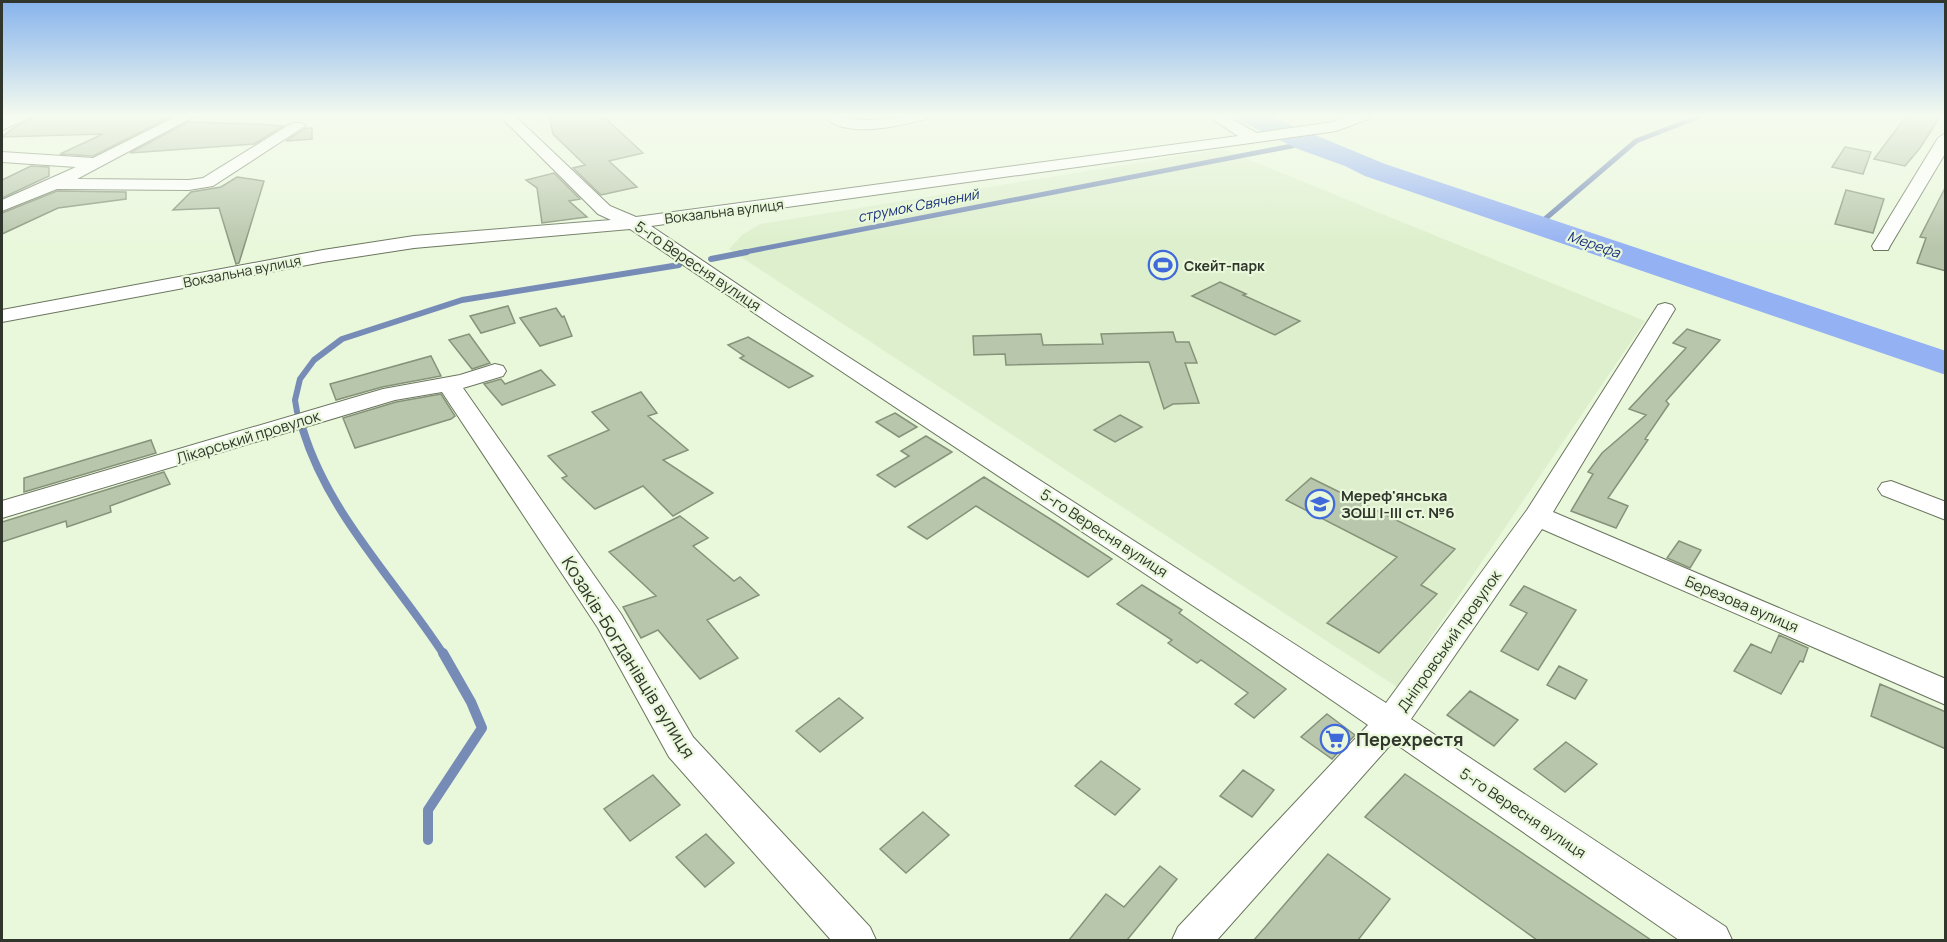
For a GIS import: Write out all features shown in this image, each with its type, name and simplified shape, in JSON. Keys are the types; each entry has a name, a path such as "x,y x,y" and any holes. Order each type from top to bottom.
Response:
{"street":[{"path":"32,159 94,163"},
{"path":"2,206 55,184 102,159"},
{"path":"55,184 189,185 207,182 244,159"},
{"name":"5-го Вересня вулиця","path":"551,159 604,210 634,223 1390,723 1712,940"},
{"name":"Вокзальна вулиця","path":"2,316 323,256 414,242 634,223 1101,159"},
{"path":"1881,246 1934,159"},
{"path":"1925,174 1946,179"},
{"name":"Дніпровський провулок","path":"1192,940 1390,723 1537,516 1665,309"},
{"name":"Лікарський провулок","path":"2,510 391,394 447,384 495,371"},
{"name":"Козаків-Богданівців вулиця","path":"447,384 610,622 681,747 856,940"},
{"path":"1891,489 1946,512"},
{"name":"Березова вулиця","path":"1537,516 1946,693"}],"shaded area":[{"name":"Мереф'янська ЗОШ І-ІІІ ст. №6","path":"1162,159 1247,159 1645,321 1397,687 729,249 742,235 760,224"}],"building":[{"path":"579,159 618,159 609,161 637,187 601,195 573,168 585,165"},
{"path":"1837,159 1868,159 1863,174 1832,167"},
{"path":"1874,159 1911,159 1905,166"},
{"path":"31,166 49,167 49,176 2,198 2,180"},
{"path":"554,173 580,199 569,201 587,217 542,223 537,188 526,180"},
{"path":"237,177 264,181 239,263 236,264 219,208 173,210 191,192 221,187"},
{"path":"1946,186 1946,271 1917,263 1926,238 1920,237"},
{"path":"1846,190 1884,199 1873,233 1835,224"},
{"path":"57,191 126,192 126,199 58,208 2,234 2,213"},
{"path":"1220,282 1300,321 1275,335 1192,296"},
{"path":"508,306 515,323 481,333 470,316"},
{"path":"556,308 562,317 564,316 572,336 540,346 520,318"},
{"path":"1687,329 1720,340 1666,401 1669,404 1645,439 1648,440 1608,498 1628,506 1616,528 1571,511 1593,474 1588,472 1602,453 1646,415 1629,409 1686,348 1673,343"},
{"path":"1173,332 1176,342 1189,342 1197,363 1185,363 1199,403 1173,404 1164,409 1149,362 1006,365 1005,354 974,355 973,336 1041,334 1043,345 1103,344 1101,334"},
{"path":"469,334 490,363 472,369 449,340"},
{"path":"748,337 813,376 789,388 740,358 744,356 728,345"},
{"path":"431,356 441,376 382,387 336,400 330,384"},
{"path":"541,370 555,385 502,405 484,384 501,379 505,384"},
{"path":"641,392 657,413 648,416 688,450 663,460 713,493 673,516 643,486 595,509 562,478 567,476 548,456 609,430 592,412"},
{"path":"441,394 455,416 451,419 355,448 343,418 396,402"},
{"path":"895,413 917,427 899,437 876,422"},
{"path":"1120,415 1142,427 1115,442 1094,430"},
{"path":"926,436 952,452 895,487 877,475 909,456 901,451"},
{"path":"151,440 156,453 24,492 24,478"},
{"path":"164,472 170,484 110,506 111,512 67,527 66,521 2,542 2,522"},
{"path":"984,477 1112,559 1088,577 976,506 927,539 908,527"},
{"path":"1311,478 1455,549 1421,585 1437,594 1379,653 1327,623 1397,557 1286,500"},
{"path":"680,516 708,538 693,546 734,581 740,577 759,595 707,620 738,658 700,679 658,630 641,638 623,607 656,596 609,552"},
{"path":"1679,541 1701,550 1690,568 1667,558"},
{"path":"1142,585 1182,610 1179,613 1286,689 1254,718 1235,704 1248,693 1201,660 1197,663 1168,643 1172,640 1117,604"},
{"path":"1524,586 1576,610 1538,670 1501,651 1527,613 1510,605"},
{"path":"1779,635 1808,648 1803,662 1800,661 1781,694 1734,671 1751,644 1771,653"},
{"path":"1559,666 1587,680 1575,699 1547,685"},
{"path":"1880,684 1946,712 1946,749 1871,716"},
{"path":"1470,691 1518,720 1494,746 1447,715"},
{"path":"839,698 863,718 820,752 796,731"},
{"path":"1327,714 1355,735 1332,759 1301,737"},
{"path":"1566,742 1597,764 1565,792 1534,769"},
{"path":"1101,761 1140,789 1115,815 1075,786"},
{"path":"1243,770 1274,790 1252,817 1220,796"},
{"path":"1405,774 1651,940 1537,940 1365,817"},
{"path":"653,775 680,805 630,841 604,809"},
{"path":"923,812 949,835 906,873 880,849"},
{"path":"706,834 734,863 705,887 676,857"},
{"path":"1328,854 1390,899 1358,940 1254,940"},
{"path":"1160,866 1177,879 1127,940 1069,940 1106,894 1124,907"}],"waterway":[{"name":"струмок Свячений","path":"740,253 1225,159"},
{"name":"Мерефа","path":"1352,159 1375,170 1946,364"},
{"path":"1538,225 1615,159"},
{"name":"струмок Свячений","path":"711,259 747,252"},
{"name":"струмок Свячений","path":"297,412 295,400 300,379 314,360 342,339 462,300 679,265"},
{"path":"303,430 329,491 346,519 444,655"},
{"path":"428,840 428,810 482,728 471,702 443,653"}],"place":[{"name":"Скейт-парк","path":"1163,265"},
{"name":"Мереф'янська ЗОШ І-ІІІ ст. №6","path":"1320,504"},
{"name":"Перехрестя","path":"1335,739"}]}
